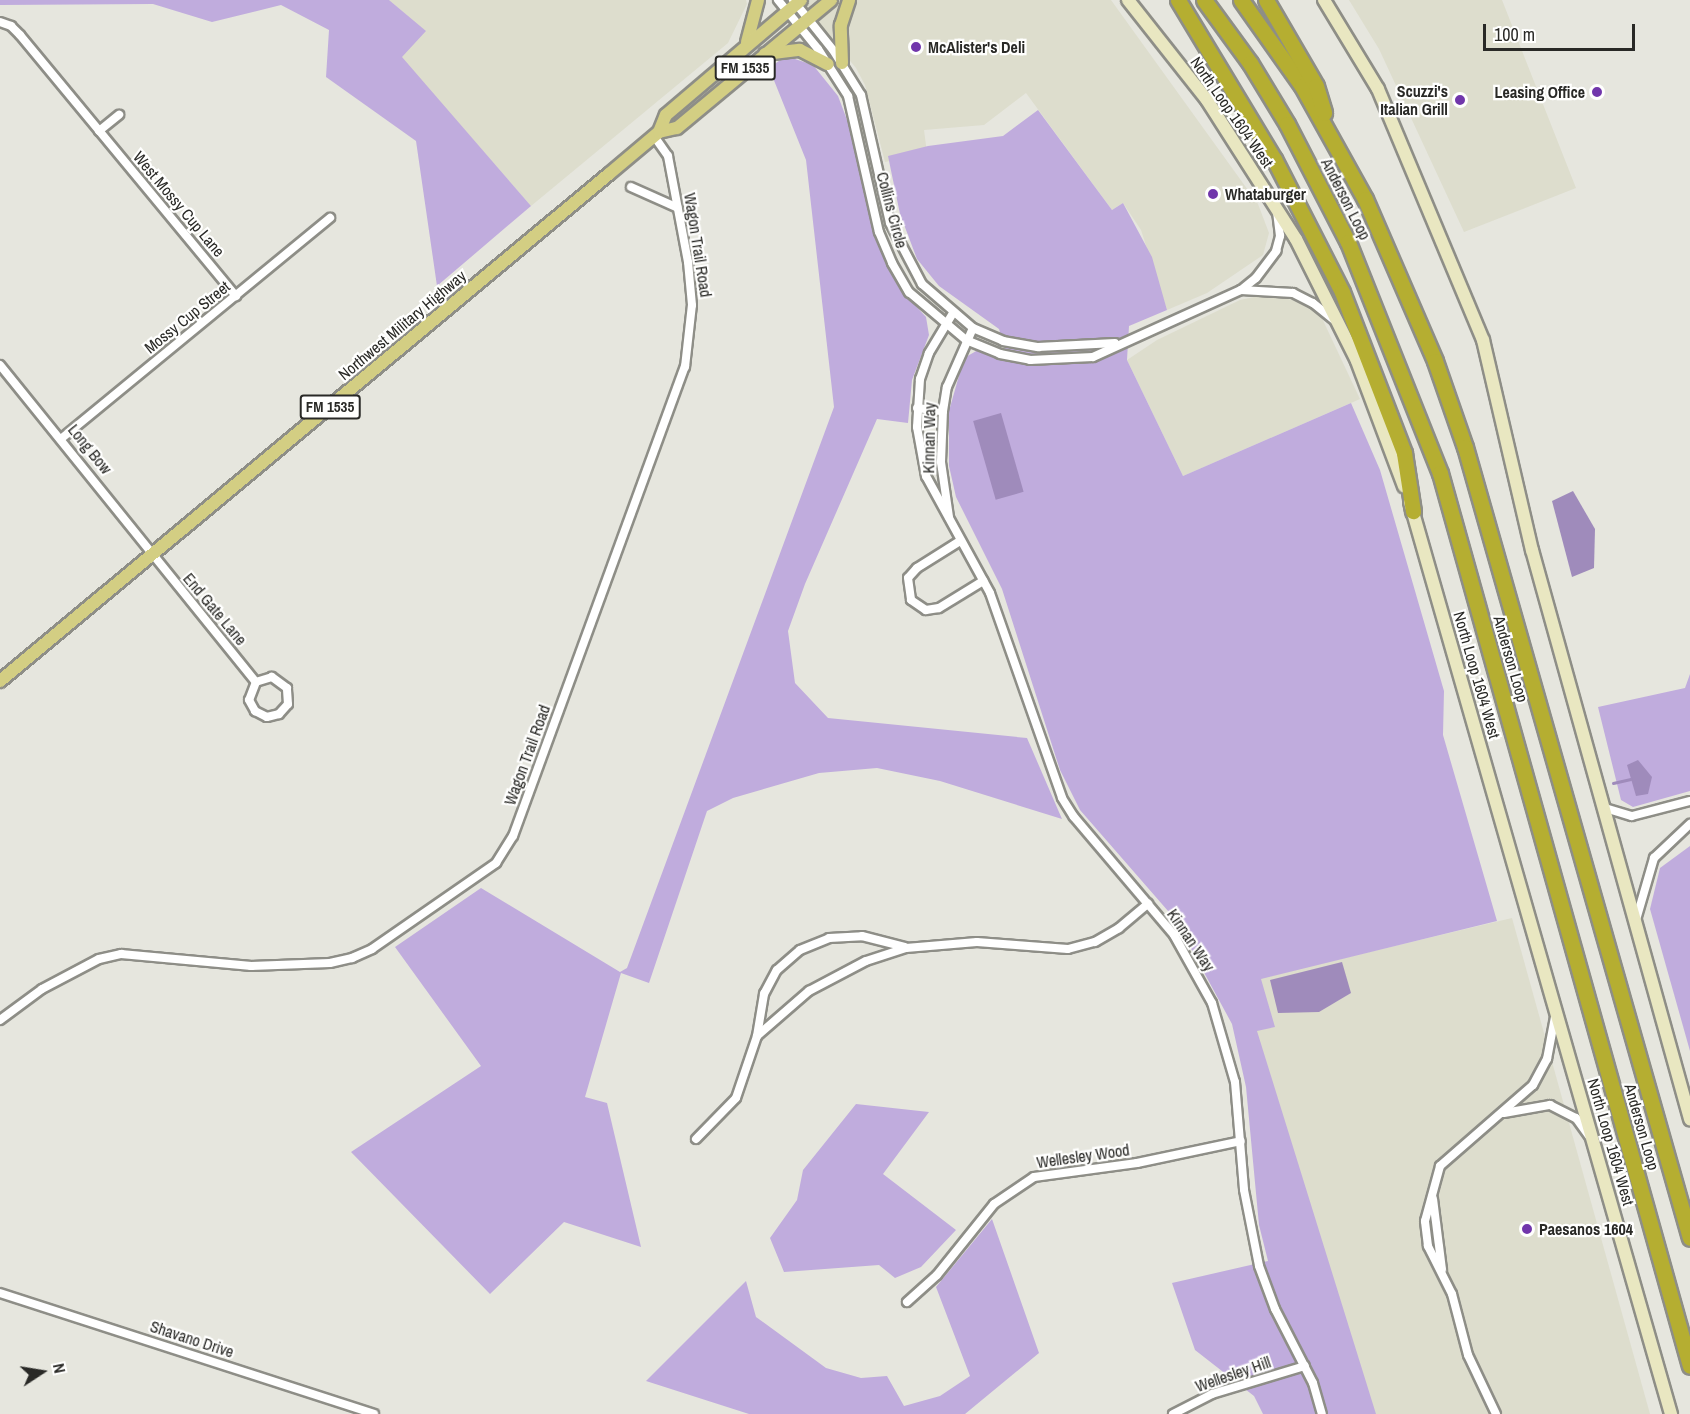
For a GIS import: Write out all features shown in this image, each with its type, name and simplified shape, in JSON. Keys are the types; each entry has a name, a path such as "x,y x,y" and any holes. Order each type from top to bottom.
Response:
{"highway":[{"path":"1178,0 1274,159 1342,292 1404,453 1413,511"},
{"name":"Anderson Loop","path":"1204,0 1250,63 1287,124 1348,242 1440,473 1690,1366"},
{"name":"Anderson Loop","path":"1241,0 1302,86 1365,199 1407,291 1465,447 1690,1238"},
{"path":"1266,0 1316,86 1333,142"}],"main road":[{"path":"746,45 758,0"},
{"name":"Northwest Military Highway","path":"656,134 677,128 802,20 831,0"},
{"path":"842,63 841,25 849,0"},
{"name":"North Loop 1604 West","path":"1128,0 1207,100 1276,206 1342,328 1388,438 1413,511 1671,1414"},
{"path":"1324,0 1378,89 1483,340 1532,550 1690,1119"},
{"name":"Northwest Military Highway","path":"0,681 656,134 666,115 794,4"},
{"path":"761,55 800,50 828,64"}],"street":[{"path":"778,0 794,4 802,20"},
{"name":"Collins Circle","path":"802,20 842,63 861,95 898,244 922,284 973,328 1003,341 1038,347 1117,343"},
{"name":"Collins Circle","path":"802,20 854,112 879,232 909,292 966,340 1000,354 1057,361 1093,357 1117,343 1241,290 1263,271 1276,251 1280,236 1276,206"},
{"name":"West Mossy Cup Lane","path":"0,22 11,26 20,35 236,296"},
{"path":"99,131 119,115"},
{"name":"Wagon Trail Road","path":"0,1020 42,989 99,959 121,954 251,966 352,958 380,944 496,863 513,836 681,384 692,304 668,156 656,134"},
{"path":"862,153 875,150"},
{"path":"631,187 678,208"},
{"name":"Mossy Cup Street","path":"62,438 330,218"},
{"name":"Collins Circle","path":"1241,290 1293,293 1323,309 1342,328"},
{"name":"Kinnan Way","path":"953,313 929,353 916,408 926,476 983,581 1062,798 1074,817 1148,904 1192,963 1212,1003 1235,1082 1244,1190 1259,1266 1305,1366 1322,1414"},
{"name":"Kinnan Way","path":"949,518 940,462 943,411 947,387 973,328"},
{"name":"Long Bow","path":"0,365 62,438 153,554"},
{"path":"916,408 943,411"},
{"path":"960,541 916,568 908,578 911,600 926,610 939,608 983,581"},
{"name":"End Gate Lane","path":"153,554 256,682"},
{"path":"272,677 281,681 288,692 285,709 272,717 255,711 249,700 256,682 272,677"},
{"path":"1605,808 1632,816 1690,801"},
{"path":"1635,923 1654,858 1690,824"},
{"path":"757,1036 785,1010 836,974 906,948 977,942 1039,950 1068,949 1095,942 1119,928 1148,904"},
{"path":"696,1139 736,1098 757,1036 764,994 777,970 800,950 829,938 862,936 906,948"},
{"path":"1442,1269 1432,1256 1425,1236 1427,1212 1433,1199 1440,1166 1462,1143 1501,1114 1533,1085 1547,1059 1556,1009"},
{"path":"1501,1114 1550,1105 1576,1118 1593,1141"},
{"name":"Wellesley Wood","path":"907,1302 937,1275 994,1204 1034,1177 1137,1163 1241,1141"},
{"path":"1433,1199 1442,1269 1468,1355 1496,1414"},
{"name":"Shavano Drive","path":"0,1293 374,1414"},
{"name":"Wellesley Hill","path":"1173,1414 1212,1394 1305,1366"}],"shaded area":[{"path":"0,0 389,0 426,31 402,57 531,206 437,286 416,141 326,77 329,30 281,5 212,22 153,4 0,5"},
{"path":"389,0 746,0 747,4 728,43 531,206 401,57 425,31"},
{"path":"799,0 1111,0 1258,204 1269,233 1263,255 1207,293 1167,310 1141,230 1123,203 1112,210 1026,93 984,125 924,130 927,153 885,162 865,85 856,68"},
{"path":"1349,0 1502,0 1576,188 1464,232 1379,49"},
{"path":"786,56 813,65 838,96 855,141 873,230 899,288 926,317 929,335 912,380 908,423 877,419 805,584 788,631 795,683 828,718 1027,738 1062,819 940,781 877,768 819,773 733,798 707,811 649,983 621,973 585,1097 607,1103 641,1247 564,1222 490,1294 351,1152 481,1066 395,947 481,888 620,972 627,968 834,407 806,160 769,68"},
{"path":"1038,110 1112,210 1123,203 1152,257 1167,310 1129,326 1127,360 1183,476 1351,403 1380,470 1444,691 1443,735 1497,921 1261,979 1275,1027 1257,1031 1376,1414 1263,1414 1254,1396 1195,1350 1172,1283 1268,1261 1259,1225 1246,1087 1232,1024 1175,919 1080,810 1060,770 1002,589 956,497 949,466 949,411 964,358 978,350 1008,359 999,329 939,286 917,259 900,214 888,156 928,146 1003,136"},
{"path":"1268,294 1304,303 1320,314 1360,399 1183,476 1127,360 1157,340 1240,300"},
{"path":"1001,413 1024,492 996,500 973,421"},
{"path":"1573,491 1595,529 1594,568 1572,577 1552,501"},
{"path":"1690,674 1690,791 1633,807 1621,800 1598,707 1685,688"},
{"path":"1638,760 1652,777 1648,794 1636,796 1627,765"},
{"path":"1690,846 1690,1051 1650,909 1660,868"},
{"path":"1512,918 1650,1414 1362,1414 1236,984"},
{"path":"1342,962 1351,993 1319,1012 1278,1013 1270,980"},
{"path":"856,1104 929,1112 883,1174 956,1230 921,1267 895,1278 879,1265 784,1272 770,1238 797,1200 803,1170"},
{"path":"992,1219 1039,1353 965,1414 749,1414 646,1381 746,1281 756,1317 826,1368 861,1378 887,1376 904,1406 940,1396 970,1376 936,1287"}],"waterway":[{"path":"1613,783 1631,779"}],"place":[{"name":"McAlister's Deli","path":"916,47"},
{"name":"Leasing Office","path":"1597,92"},
{"name":"Scuzzi's Italian Grill","path":"1460,100"},
{"name":"Whataburger","path":"1213,194"},
{"name":"Paesanos 1604","path":"1527,1229"}]}
